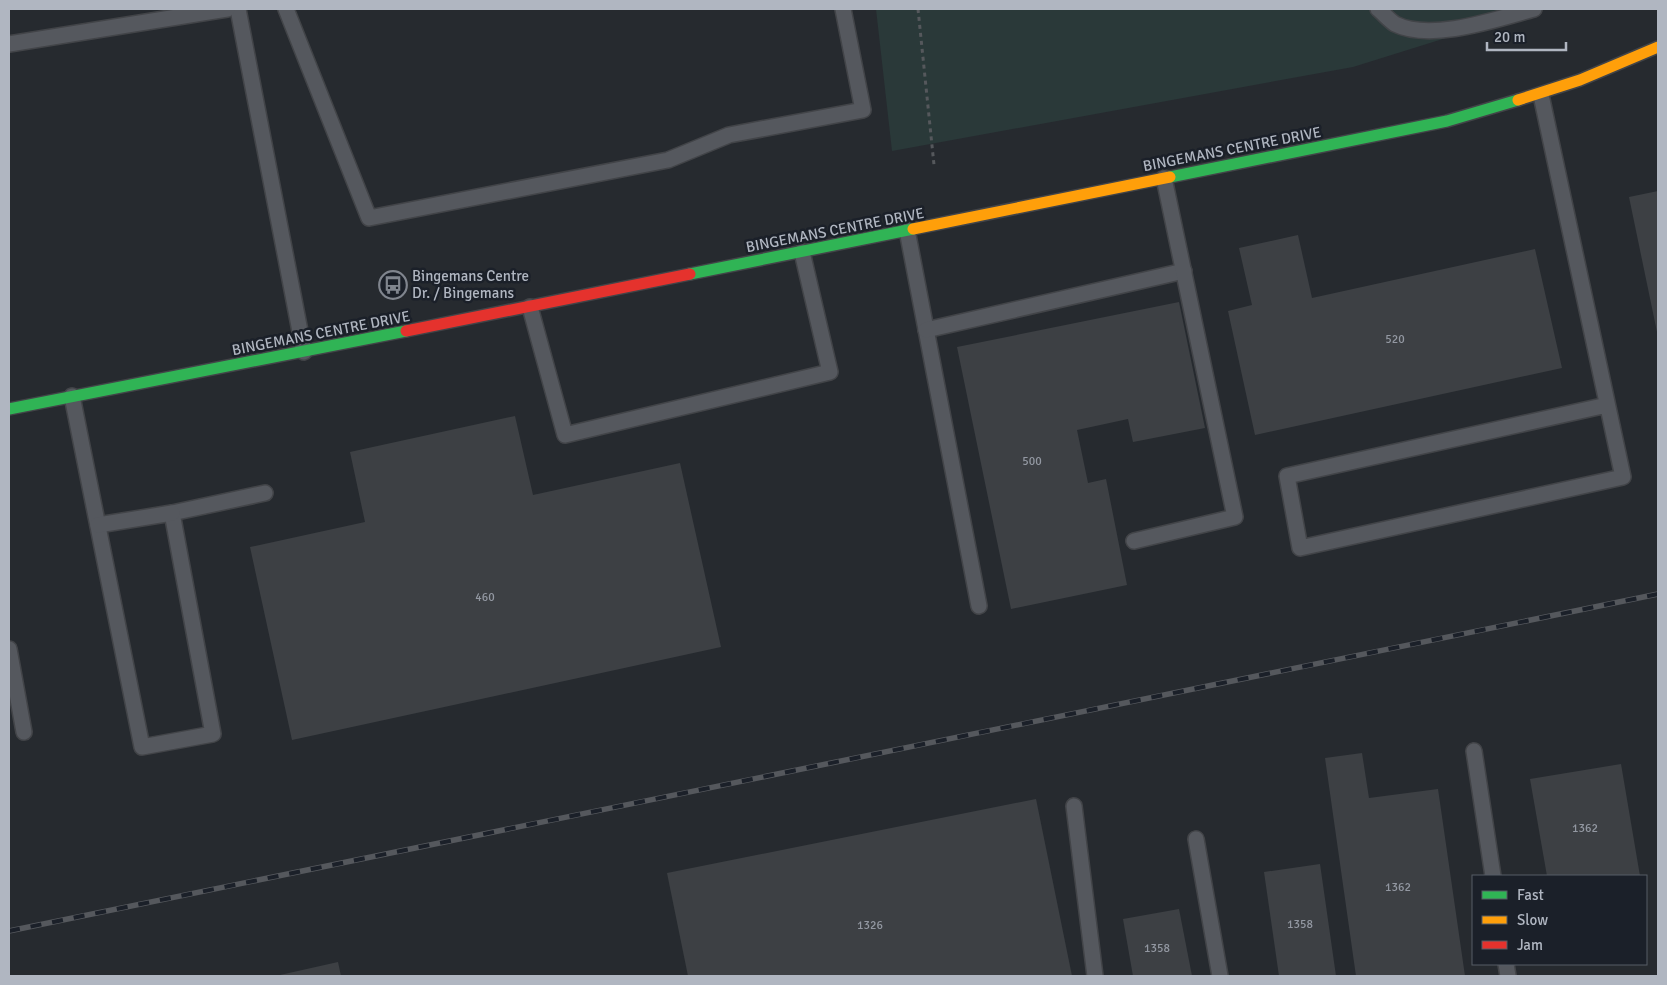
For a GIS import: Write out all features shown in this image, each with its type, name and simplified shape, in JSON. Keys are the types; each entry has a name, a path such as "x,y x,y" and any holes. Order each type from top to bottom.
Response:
{"main road":[{"name":"BINGEMANS CENTRE DRIVE","path":"9,409 530,307 1447,121 1541,95 1627,62 1658,47"}],"lane":[{"path":"9,44 227,9"},
{"path":"238,9 304,352"},
{"path":"286,9 369,218 668,160 729,135 863,110 843,9"},
{"path":"1378,9 1396,24 1426,31 1471,25 1534,9"},
{"path":"1541,95 1623,477 1300,548 1286,476 1607,405"},
{"path":"1134,540 1234,517 1164,178"},
{"path":"907,230 979,606"},
{"path":"530,307 565,435 830,372 802,252"},
{"path":"926,330 1184,271"},
{"path":"72,396 142,747 213,734 172,513"},
{"path":"98,525 172,513 265,493"},
{"path":"9,649 24,732"},
{"path":"1474,750 1493,875"},
{"path":"1074,806 1095,976"},
{"path":"1196,839 1220,976"}],"path":[{"path":"918,9 934,165"}],"shaded area":[{"path":"876,9 1539,9 1353,67 892,151"}],"building":[{"path":"1658,191 1658,332 1657,332 1629,197"},
{"path":"1298,235 1312,298 1535,249 1562,368 1255,435 1228,311 1252,305 1239,248"},
{"path":"1179,302 1205,428 1133,442 1128,419 1077,430 1088,483 1106,479 1127,585 1011,609 957,347"},
{"path":"515,416 533,495 680,463 721,647 292,740 250,547 365,522 350,452"},
{"path":"1362,753 1369,798 1438,789 1465,976 1356,976 1325,758"},
{"path":"1621,764 1640,875 1547,875 1530,779"},
{"path":"1036,799 1072,976 688,976 667,873"},
{"path":"1320,864 1336,976 1279,976 1264,872"},
{"path":"1179,909 1192,976 1133,976 1123,919"},
{"path":"338,962 341,976 280,976 280,975"}],"railway":[{"path":"9,931 1658,594"}],"traffic: fast":[{"path":"1170,177 1447,121 1518,100"},
{"path":"690,274 913,229"},
{"path":"9,409 406,331"}],"traffic: slow":[{"path":"1518,100 1580,80 1658,47"},
{"path":"913,229 1170,177"}],"traffic: jam":[{"path":"406,331 690,274"}],"place":[{"name":"Bingemans Centre Dr. / Bingemans","path":"393,285"}]}
